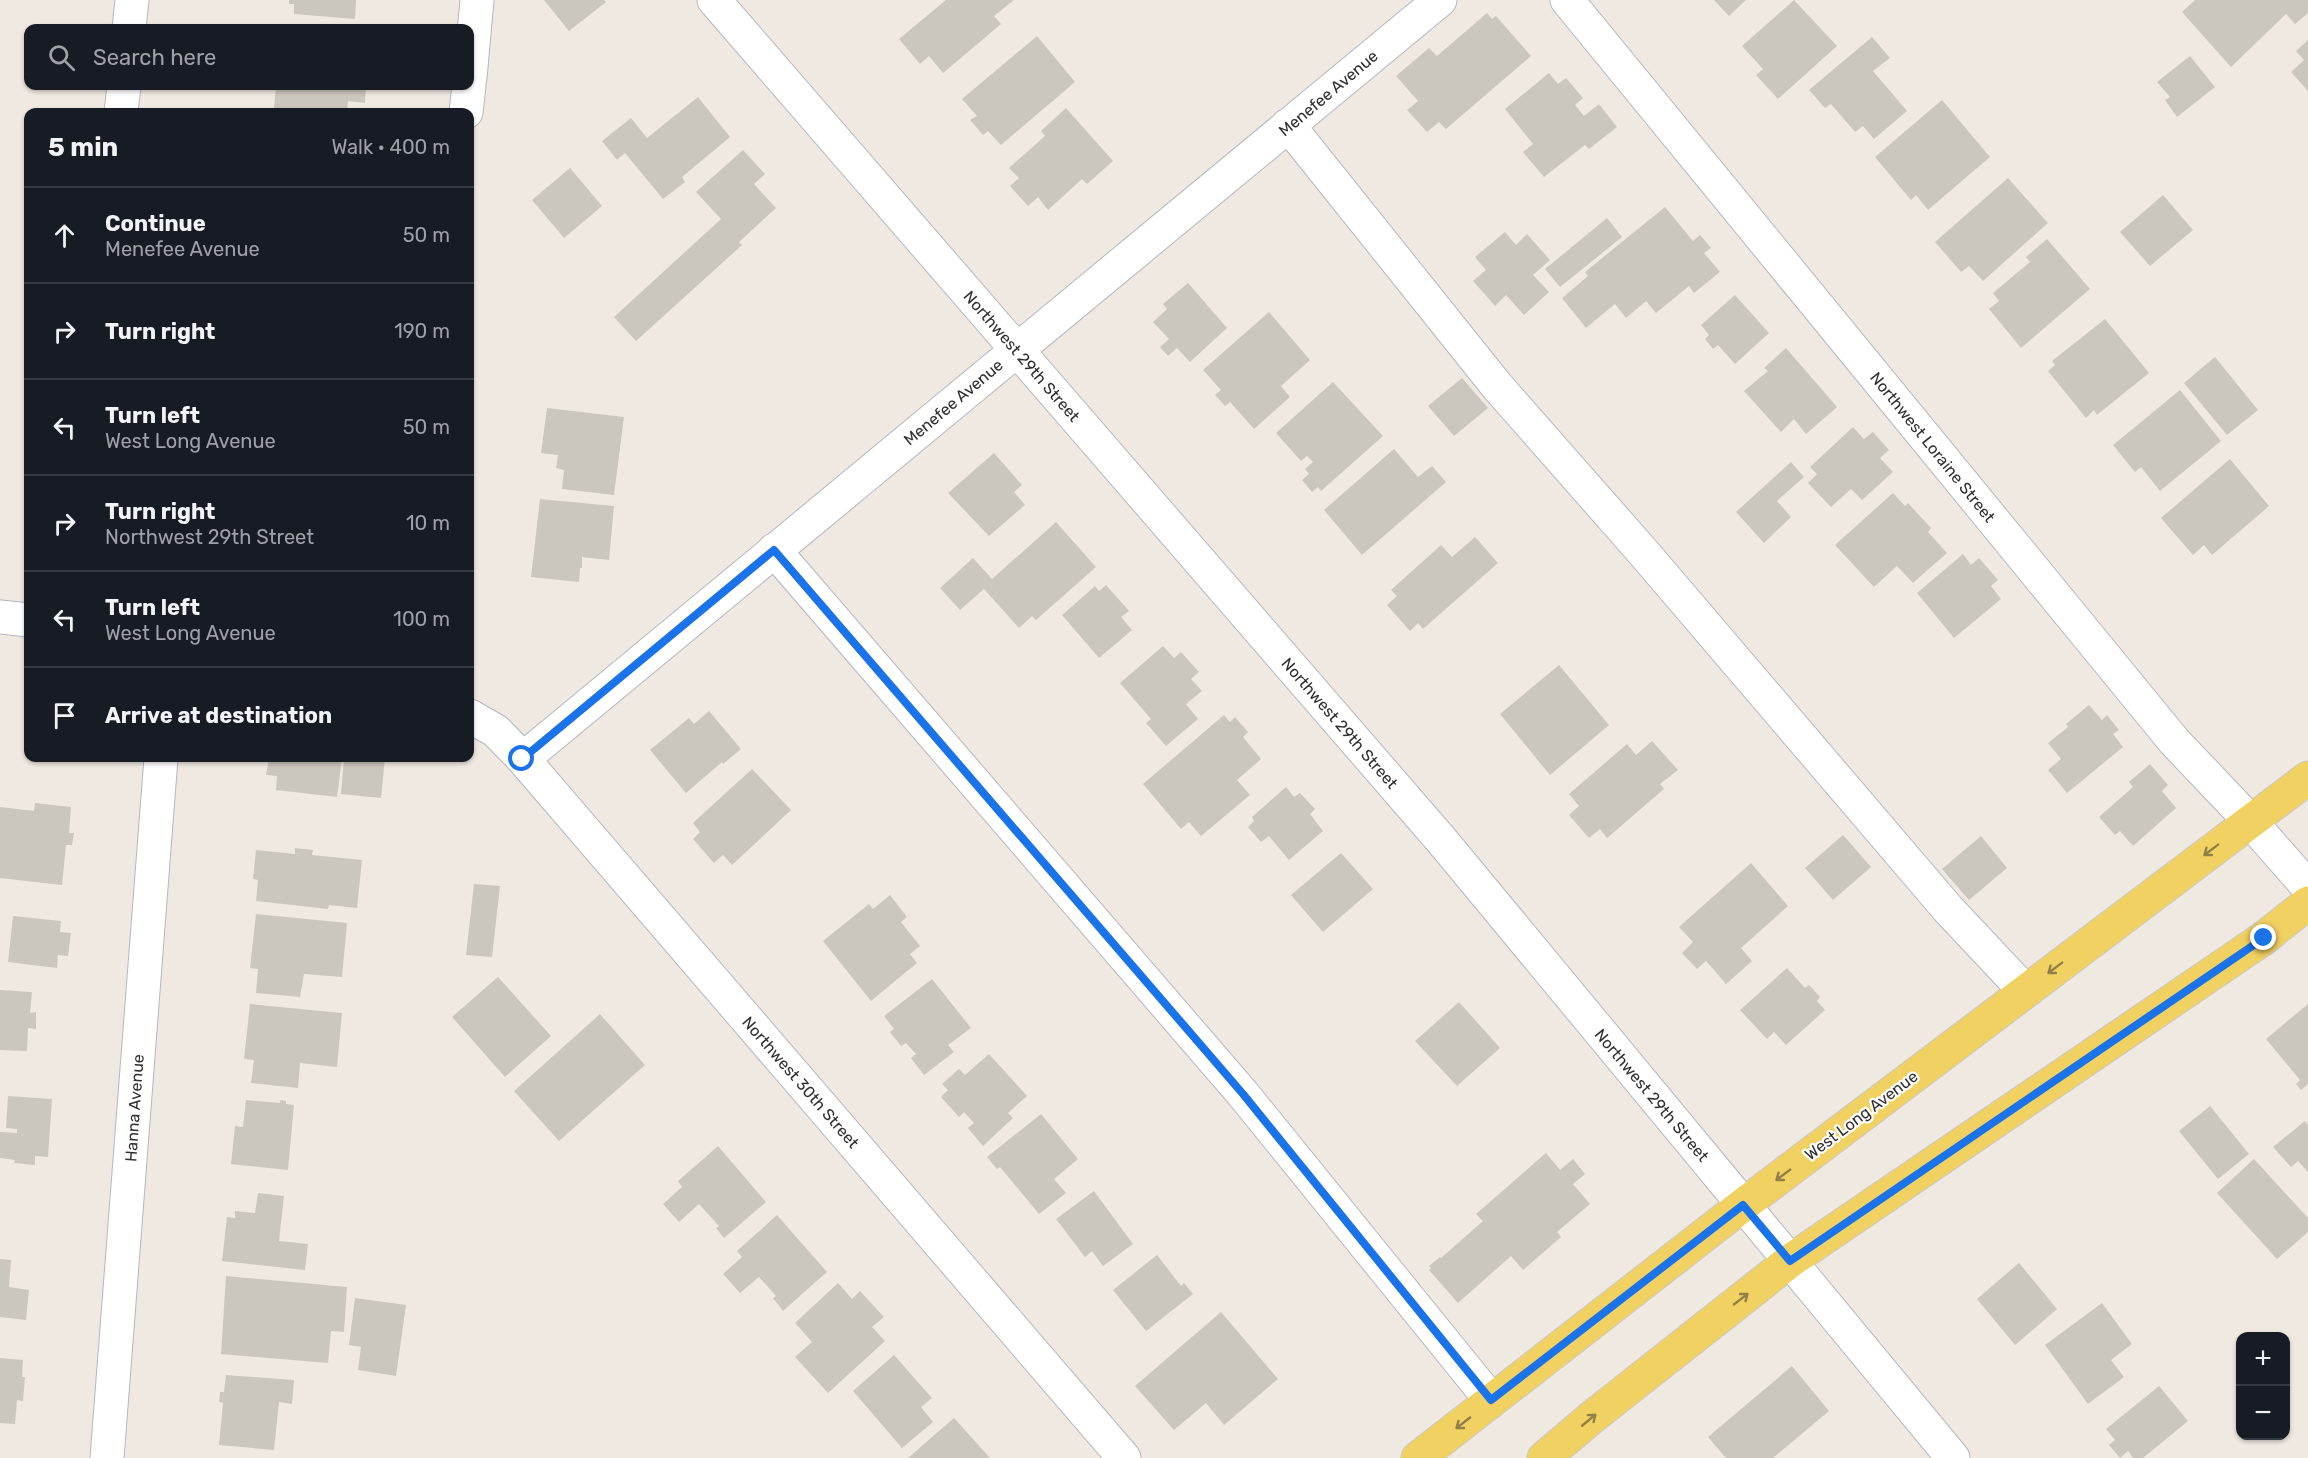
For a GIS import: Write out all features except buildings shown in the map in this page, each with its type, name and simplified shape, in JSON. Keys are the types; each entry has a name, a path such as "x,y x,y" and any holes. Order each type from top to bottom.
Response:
{"main road":[{"name":"West Long Avenue","path":"1418,1458 1743,1205 2308,778"},
{"path":"1544,1458 1790,1261 2264,938 2308,903"}],"street":[{"path":"129,24 132,0"},
{"path":"474,33 477,0"},
{"name":"Northwest 29th Street","path":"714,0 1443,842 1953,1458"},
{"name":"Menefee Avenue","path":"522,759 1440,0"},
{"name":"Northwest Loraine Street","path":"1567,0 2174,741 2250,821 2308,887"},
{"path":"121,108 124,90"},
{"path":"466,108 469,90"},
{"path":"1288,125 1497,386 1643,552 1933,892 2025,991"},
{"path":"774,550 1243,1094 1491,1400"},
{"path":"0,617 24,620"},
{"name":"Northwest 30th Street","path":"474,718 496,731 522,759 1124,1458"},
{"name":"Hanna Avenue","path":"106,1458 161,762"}],"route":[{"path":"522,759 774,550 1243,1094 1491,1400 1743,1205 1790,1261 2264,938"}]}
